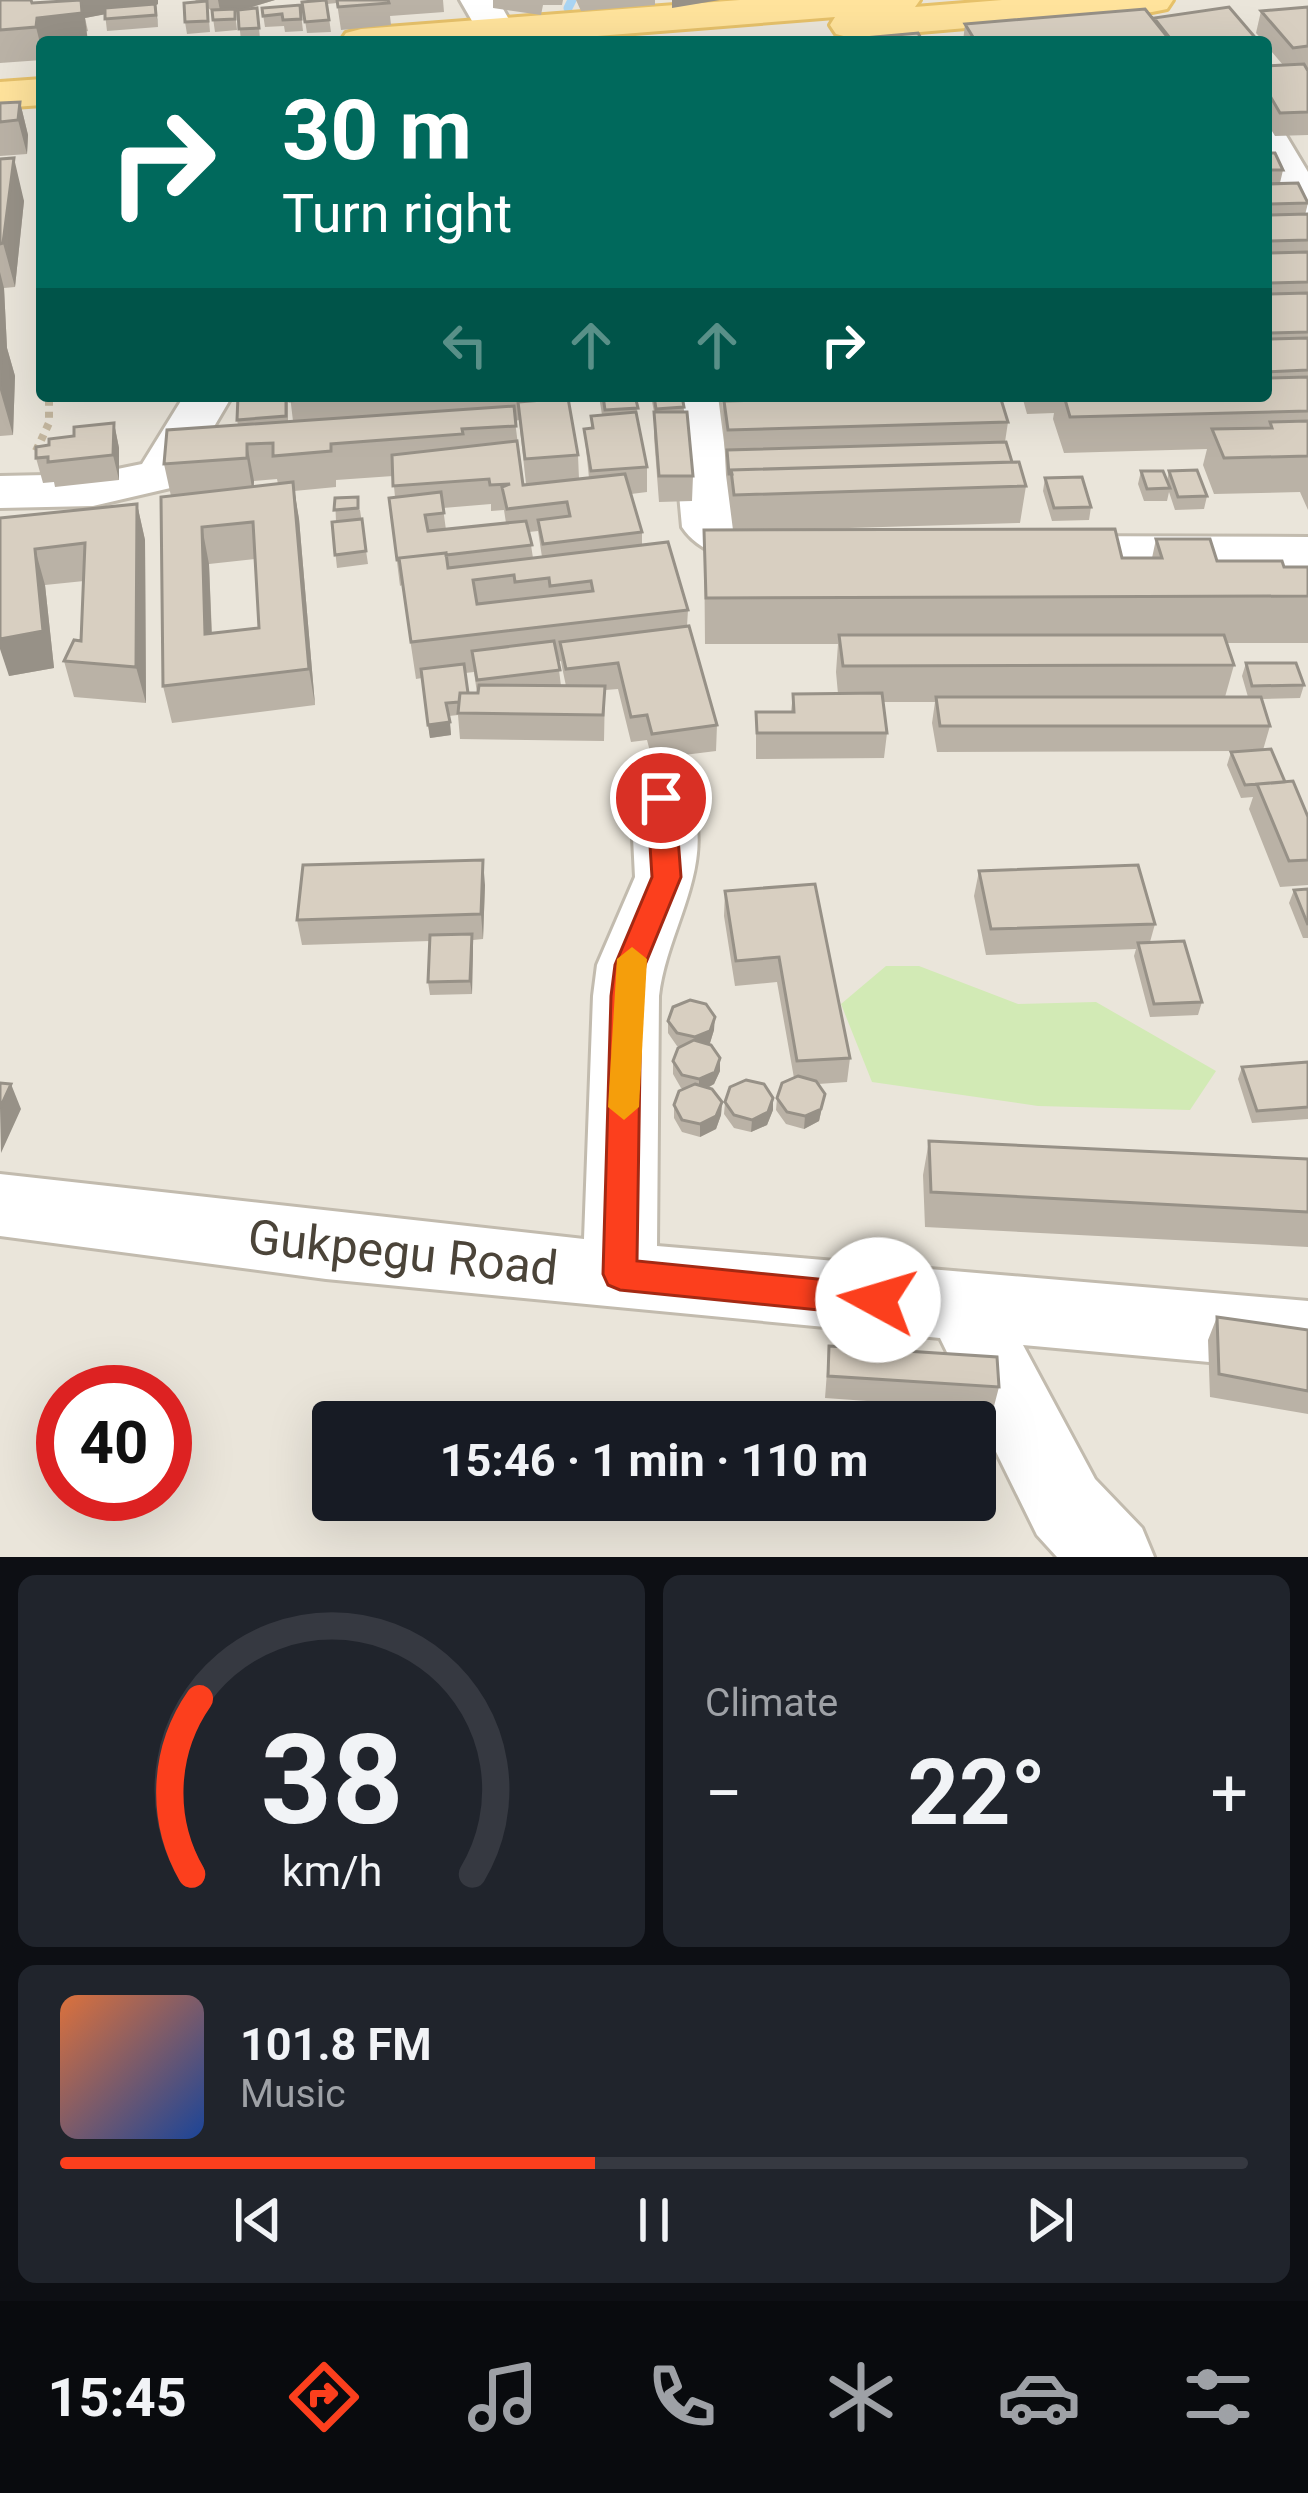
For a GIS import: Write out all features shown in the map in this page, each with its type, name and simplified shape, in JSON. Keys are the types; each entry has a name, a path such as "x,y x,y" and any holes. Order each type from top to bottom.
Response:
{"main road":[{"path":"727,36 1152,0"},
{"path":"390,36 488,16 904,21"},
{"path":"0,68 36,65"},
{"path":"0,95 36,92"}],"street":[{"path":"1284,148 1308,208"},
{"path":"3,492 93,490 153,479 161,475 204,402"},
{"path":"695,402 708,526 720,538 744,544 835,546"},
{"path":"995,551 1308,554"},
{"path":"620,1274 626,996 630,965 666,877 661,798"},
{"name":"Gukpegu Road","path":"0,1204 314,1244 964,1309 1308,1336"},
{"path":"964,1309 1066,1507 1113,1557"}],"path":[{"path":"3,492 46,435 49,402"}],"shaded area":[{"path":"0,0 1308,0 1308,1557 0,1557"}],"green space":[{"path":"886,966 919,966 1018,1004 1096,1002 1216,1071 1190,1110 1038,1106 872,1082 841,1004"}],"building":[{"path":"0,0 81,0 82,13 37,18 36,27 0,30"},
{"path":"326,0 329,20 305,22 302,2"},
{"path":"337,0 388,0 389,3 338,7"},
{"path":"207,1 208,21 185,22 184,3"},
{"path":"155,4 156,15 105,19 105,8"},
{"path":"300,5 301,19 263,16 262,8"},
{"path":"1229,7 1254,36 1168,36 1154,18"},
{"path":"1308,7 1308,46 1293,48 1261,11"},
{"path":"257,8 259,28 239,29 238,10"},
{"path":"235,9 235,19 213,20 212,10"},
{"path":"1145,9 1167,36 972,36 965,24"},
{"path":"1304,64 1308,112 1280,113 1272,99 1272,66"},
{"path":"20,102 18,120 0,122 0,103"},
{"path":"1272,153 1275,153 1283,170 1272,170"},
{"path":"14,158 3,243 0,244 0,159"},
{"path":"1298,183 1308,203 1272,204 1272,184"},
{"path":"1308,214 1308,240 1272,241 1272,215"},
{"path":"1308,252 1308,282 1272,283 1272,253"},
{"path":"1308,293 1308,332 1272,333 1272,294"},
{"path":"1308,338 1308,370 1272,372 1272,339"},
{"path":"1308,377 1308,411 1070,417 1066,402 1272,402 1272,378"},
{"path":"238,402 286,402 286,416 237,420"},
{"path":"518,402 569,402 578,455 525,459"},
{"path":"604,402 636,402 638,408 605,410"},
{"path":"655,402 683,402 684,407 656,409"},
{"path":"724,402 1002,402 1008,422 728,430"},
{"path":"514,406 516,426 331,444 331,451 273,456 273,443 247,444 247,458 164,464 167,430"},
{"path":"636,412 647,467 591,471 584,429 593,428 591,416"},
{"path":"654,412 687,412 693,476 659,476"},
{"path":"1308,421 1308,456 1224,458 1212,429 1272,428 1270,422"},
{"path":"114,423 113,455 48,462 48,457 36,458 36,447 49,445 49,439 74,436 74,427"},
{"path":"517,441 523,485 625,474 642,532 543,544 538,520 570,516 567,502 507,509 502,487 510,484 490,485 489,479 393,486 392,455"},
{"path":"1006,442 1012,462 731,470 732,474 729,474 727,450"},
{"path":"1019,462 1026,486 734,495 731,470"},
{"path":"1197,470 1207,496 1178,497 1169,471"},
{"path":"1141,471 1163,471 1170,488 1147,489"},
{"path":"1082,477 1091,507 1054,508 1045,478"},
{"path":"293,482 309,669 163,686 161,497","holes":["253,522 259,628 205,634 202,527"]},
{"path":"441,492 444,513 425,515 428,531 526,521 532,545 397,560 389,498"},
{"path":"358,497 358,508 334,510 335,498"},
{"path":"137,504 136,667 64,661 74,640 81,641 85,543 35,549 43,631 0,639 0,518"},
{"path":"362,519 366,551 335,555 332,522"},
{"path":"1115,529 1122,558 1162,558 1156,539 1210,539 1217,561 1282,561 1284,567 1308,567 1308,596 706,598 704,530"},
{"path":"668,542 688,610 411,642 399,558 446,553 448,568","holes":["514,575 515,582 549,578 550,586 591,581 593,591 477,604 473,580"]},
{"path":"689,626 717,725 652,734 647,715 631,717 618,663 566,669 560,642"},
{"path":"839,635 1224,635 1234,665 843,666"},
{"path":"554,641 560,670 477,680 472,651"},
{"path":"1246,663 1296,663 1304,685 1252,686"},
{"path":"464,664 468,693 460,693 459,702 446,703 450,722 428,725 421,669"},
{"path":"479,685 605,686 603,715 458,713 460,693 478,693"},
{"path":"882,693 887,733 757,733 756,712 794,712 793,694"},
{"path":"936,697 1261,697 1270,726 940,726"},
{"path":"1271,749 1285,782 1245,785 1231,752"},
{"path":"1293,781 1308,817 1308,860 1289,861 1257,784"},
{"path":"483,860 481,914 297,920 303,865"},
{"path":"1138,865 1155,924 991,929 979,871"},
{"path":"815,884 850,1058 797,1061 779,957 736,961 725,891"},
{"path":"1308,889 1308,925 1294,890"},
{"path":"472,934 470,981 428,982 430,935"},
{"path":"1184,941 1202,1002 1154,1004 1138,943"},
{"path":"690,1000 706,1004 715,1017 710,1031 695,1037 677,1033 668,1021 673,1007"},
{"path":"694,1040 711,1045 720,1058 715,1072 699,1079 682,1075 673,1061 678,1048"},
{"path":"1308,1062 1308,1107 1257,1111 1242,1067"},
{"path":"798,1076 816,1081 825,1094 821,1109 805,1116 787,1112 777,1098 782,1083"},
{"path":"746,1080 764,1084 773,1098 768,1112 752,1120 734,1115 725,1102 730,1087"},
{"path":"0,1083 11,1084 0,1108"},
{"path":"695,1084 712,1089 722,1102 716,1116 700,1124 682,1120 674,1105 679,1091"},
{"path":"929,1141 1308,1159 1308,1212 931,1192"},
{"path":"1217,1317 1308,1330 1308,1391 1219,1374"},
{"path":"829,1346 997,1357 999,1387 828,1376"}],"waterway":[{"path":"568,8 572,0"}],"slow traffic":[{"path":"624,1107 626,996 632,959"}],"route":[{"path":"661,798 666,877 630,965 626,996 620,1274 878,1300"}]}
